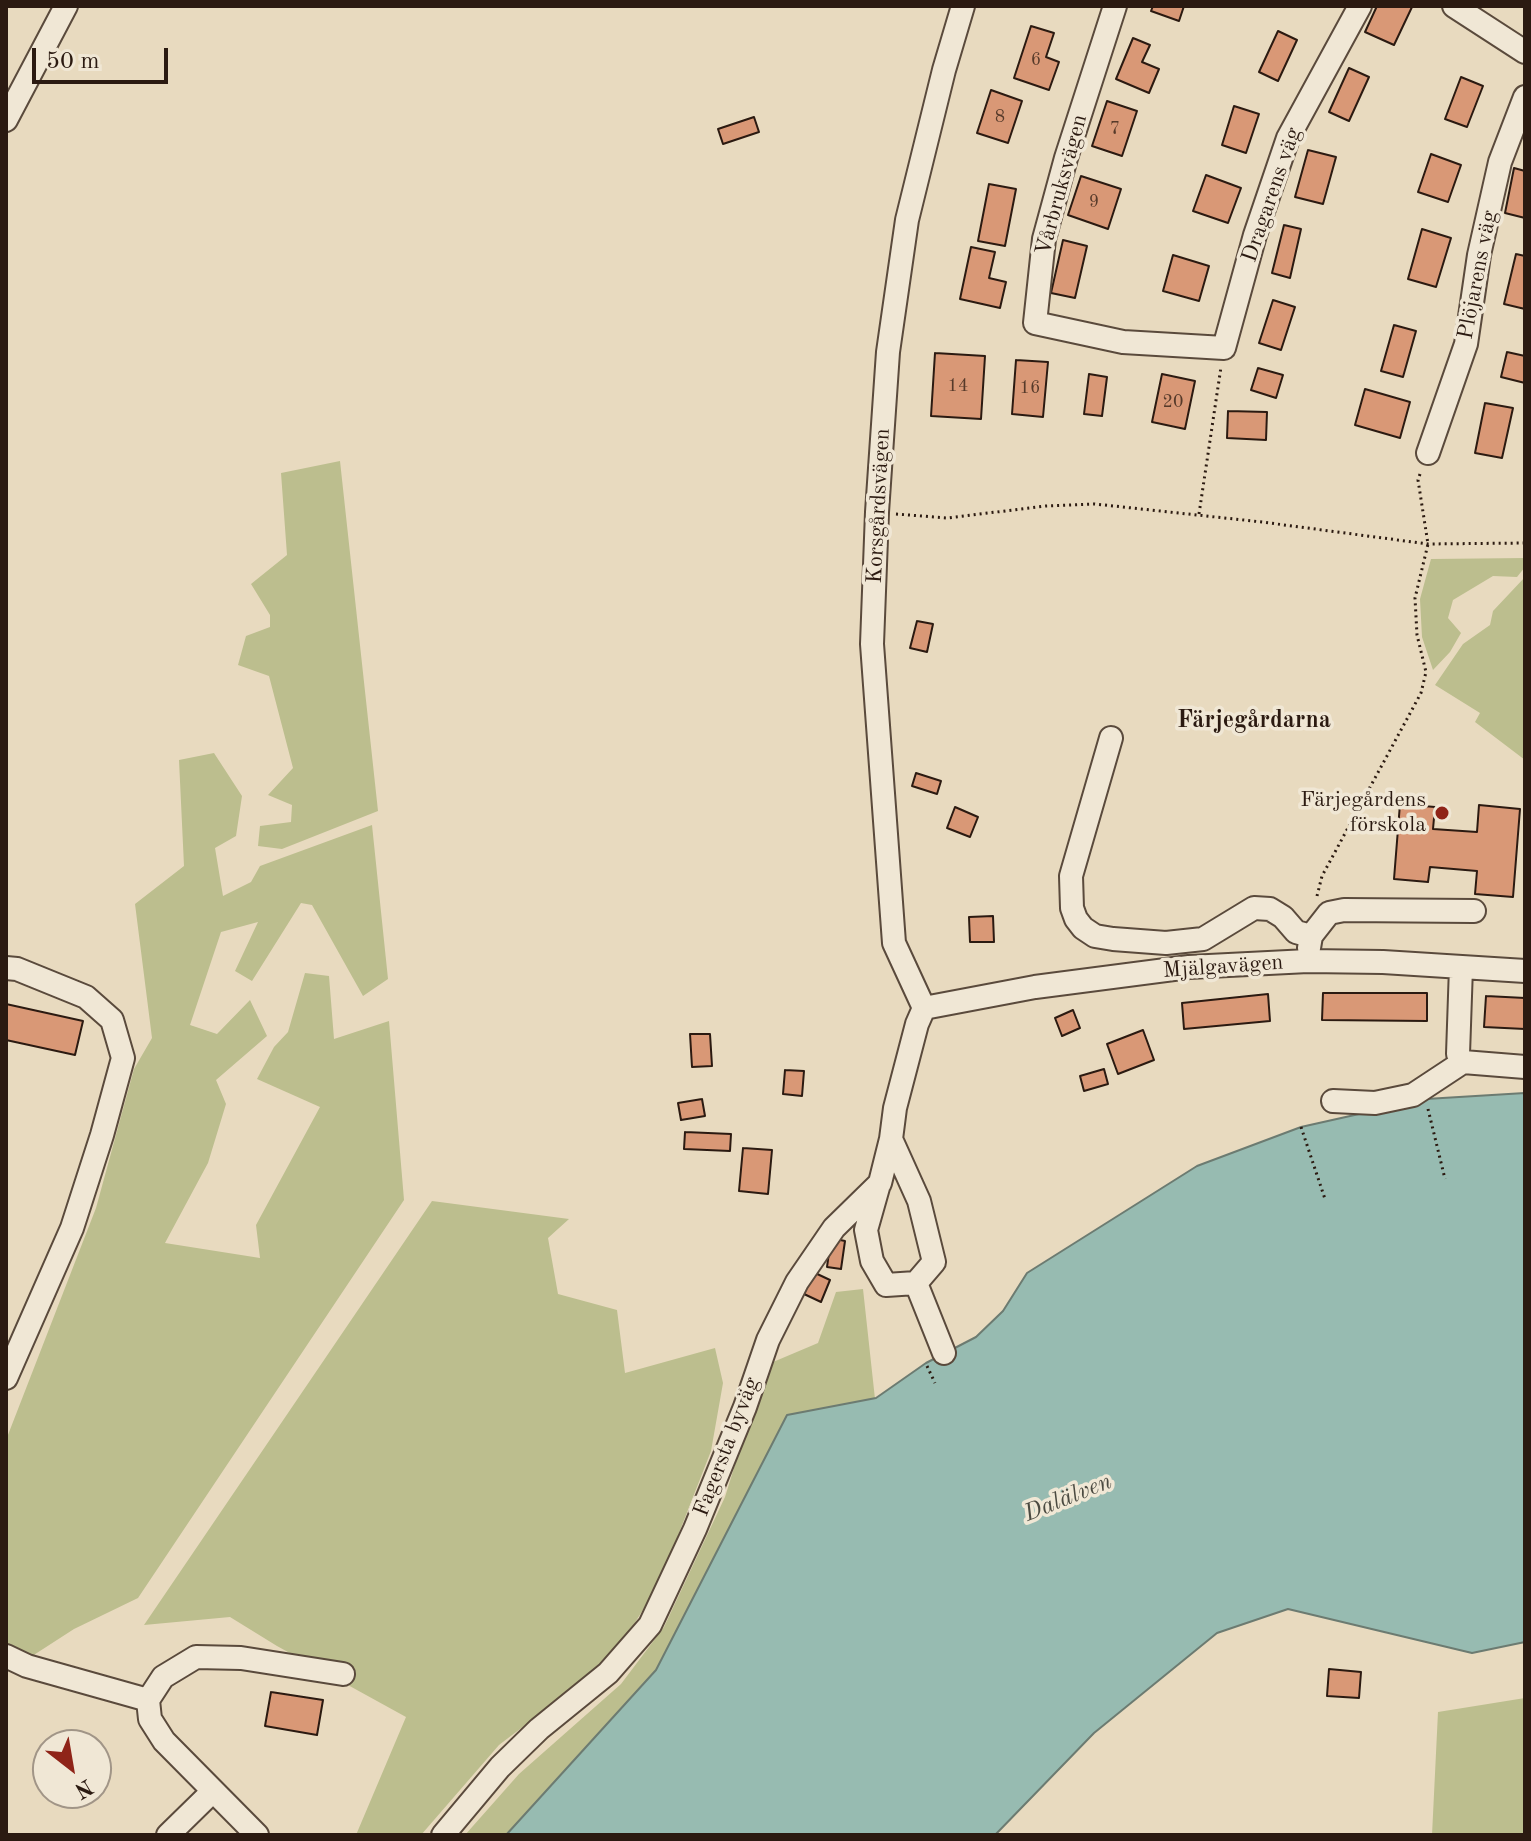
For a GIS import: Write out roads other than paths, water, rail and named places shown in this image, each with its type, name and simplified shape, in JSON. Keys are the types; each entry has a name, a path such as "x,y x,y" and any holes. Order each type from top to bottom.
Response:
{"street":[{"path":"6,120 66,6"},
{"name":"Korsgårdsvägen","path":"924,1008 894,943 872,644 877,512 888,352 907,220 963,6"},
{"name":"Vårbruksvägen","path":"1115,6 1066,158 1044,239 1035,323 1123,342 1224,348"},
{"name":"Dragarens väg","path":"1224,348 1255,235 1288,138 1360,6"},
{"path":"1454,6 1525,52"},
{"name":"Plöjarens väg","path":"1428,453 1466,344 1479,255 1500,162 1525,97"},
{"path":"1111,738 1071,876 1072,908 1083,928 1095,936 1113,939 1166,943 1203,939 1254,908 1262,908 1283,917 1296,932 1311,936"},
{"path":"1308,961 1311,936 1329,913 1344,910 1474,911"},
{"name":"Mjälgavägen","path":"924,1008 1035,987 1189,967 1308,961 1525,971"},
{"path":"1461,967 1458,1054 1463,1062"},
{"path":"6,968 17,969 86,997 112,1020 123,1058 72,1228 6,1378"},
{"path":"891,1139 919,1201 934,1262 916,1283 886,1285 872,1261 866,1230 891,1139 895,1108 924,1008"},
{"path":"1333,1101 1375,1103 1413,1095 1463,1062 1525,1067"},
{"name":"Fagersta byväg","path":"443,1835 500,1767 539,1729 608,1673 650,1625 695,1529 745,1407 768,1340 797,1282 834,1228 880,1183"},
{"path":"916,1283 935,1358"},
{"path":"6,1656 27,1666 148,1700"},
{"path":"257,1835 164,1741 150,1719 148,1700 163,1677 196,1657 241,1658 343,1674"},
{"path":"168,1835 213,1791"}],"water":[{"name":"Dalälven","path":"1525,1093 1525,1642 1472,1653 1288,1609 1217,1633 1094,1733 995,1835 506,1835 656,1670 787,1415 876,1398 926,1363 976,1337 1003,1311 1027,1273 1197,1166 1301,1127 1426,1099"}],"place":[{"name":"Färjegårdens förskola","path":"1442,813"}],"district":[{"name":"Färjegårdarna","path":"1254,721"}]}
